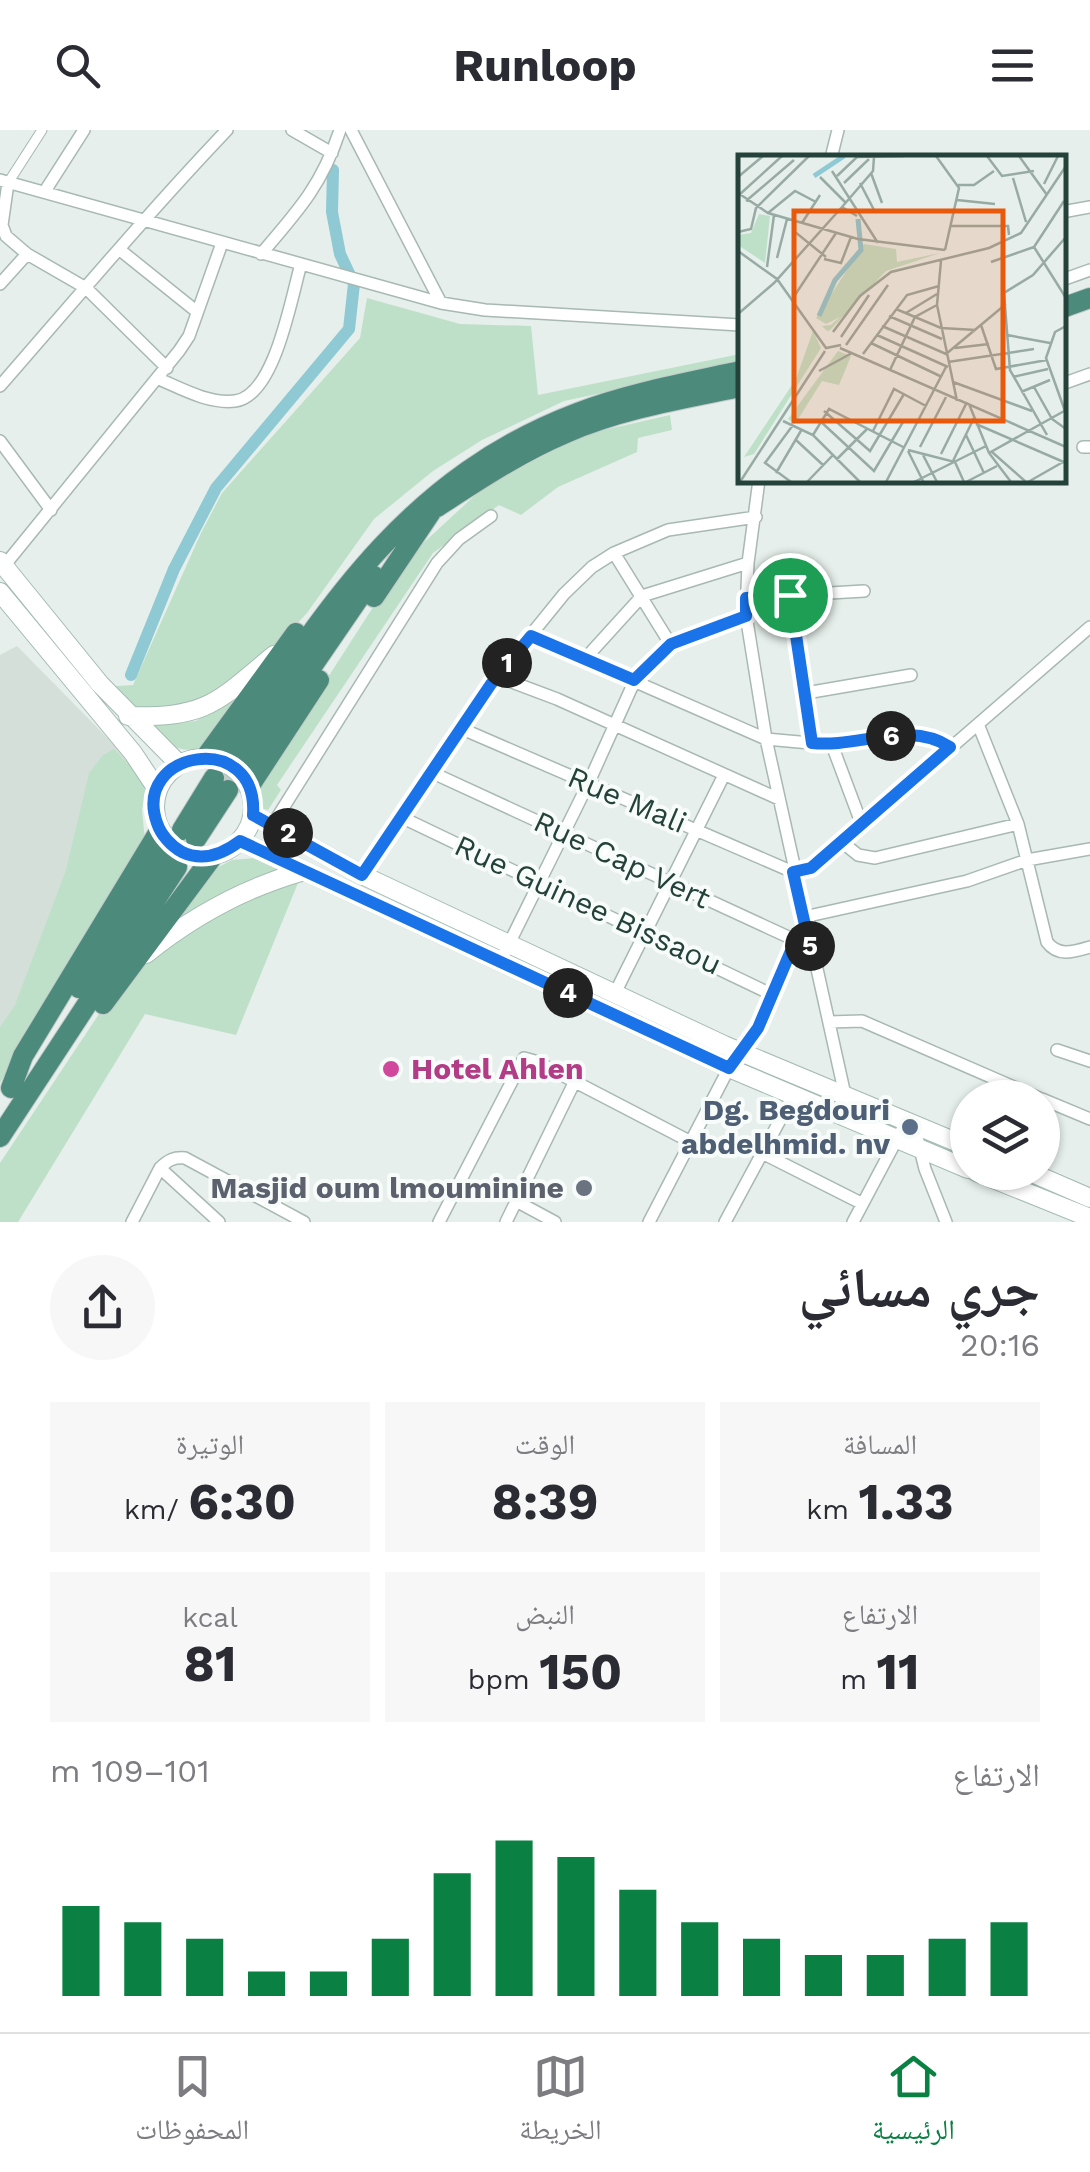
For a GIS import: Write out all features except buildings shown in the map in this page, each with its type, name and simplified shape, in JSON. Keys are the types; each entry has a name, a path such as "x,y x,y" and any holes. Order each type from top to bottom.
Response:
{"highway":[{"path":"1065,307 1090,298"},
{"path":"1065,321 1090,313"},
{"path":"738,372 641,392 530,432 466,470 424,502 390,535 320,621 240,755 405,537 431,512 501,464 569,431 667,402 738,387"},
{"path":"189,834 231,785 431,512"},
{"path":"205,758 346,568 390,535"},
{"path":"0,1137 22,1056 160,830"},
{"path":"14,1094 60,1062 212,856"},
{"path":"14,1094 170,862"}],"main road":[{"path":"2,564 128,716 179,764"},
{"path":"0,592 134,753 157,789"},
{"path":"128,716 164,717 206,708 290,642"},
{"path":"253,815 240,841 212,856 182,852 160,830 155,817 157,789 165,775 179,764 205,758 231,766 231,785 253,815 362,875 742,1053 950,1140"},
{"path":"240,841 729,1068 950,1161"},
{"path":"132,965 181,926 282,877 304,871"},
{"path":"1060,1185 1090,1198"},
{"path":"1021,1190 1090,1218"}],"street":[{"path":"42,130 4,182 2,226 6,236 27,254 86,288 163,373 215,400 244,398 259,386 272,363 301,264"},
{"path":"45,191 84,130"},
{"path":"0,386 120,250 143,218 227,130"},
{"path":"292,130 332,152"},
{"path":"261,254 311,196 340,130"},
{"path":"350,130 441,303"},
{"path":"832,155 838,130"},
{"path":"4,182 441,303 486,310 738,324"},
{"path":"1065,212 1090,208"},
{"path":"2,564 163,373 188,336 222,243"},
{"path":"120,250 196,310"},
{"path":"0,284 27,254"},
{"path":"1065,279 1090,270"},
{"path":"1065,383 1090,374"},
{"path":"0,442 51,510"},
{"path":"759,482 748,563 746,616 793,872 851,1122"},
{"path":"274,824 438,562 458,539 491,516"},
{"path":"362,875 496,676 564,594 614,553 668,530 756,517"},
{"path":"614,553 671,644"},
{"path":"583,661 642,596 748,563"},
{"path":"746,598 864,590"},
{"path":"790,595 812,743"},
{"path":"500,962 590,782 634,680 671,644 746,616"},
{"path":"793,872 811,868 1090,627"},
{"path":"531,636 766,739 832,745 915,734 935,738 950,747"},
{"path":"806,694 911,675"},
{"path":"496,676 779,799"},
{"path":"978,724 1018,824 1042,928 1053,950 1062,953 1090,948"},
{"name":"Rue Mali","path":"460,728 793,872"},
{"path":"832,745 862,825"},
{"name":"Rue Cap Vert","path":"433,772 810,947"},
{"path":"615,993 724,775"},
{"name":"Rue Guinee Bissaou","path":"402,818 773,995"},
{"path":"842,842 863,857 875,858 1018,824"},
{"path":"804,916 967,881 1028,860 1090,849"},
{"path":"649,1222 729,1068 742,1053 773,995 796,939"},
{"path":"829,1022 862,1021 998,1080"},
{"path":"1057,1050 1090,1061"},
{"path":"440,1222 522,1060 535,1061 691,1142"},
{"path":"506,1222 574,1083"},
{"path":"725,1222 792,1096"},
{"path":"1060,1107 1090,1120"},
{"path":"853,1222 897,1140 910,1124"},
{"path":"910,1124 946,1222"},
{"path":"762,1153 861,1203"},
{"path":"135,1221 160,1168 167,1161 185,1158 304,1222"},
{"path":"160,1168 219,1222"},
{"path":"516,1202 555,1222"},
{"path":"932,1222 939,1207"}],"shaded area":[{"path":"17,646 133,764 82,904 0,1029 0,655"}],"green space":[{"path":"367,298 460,324 531,326 538,395 738,354 738,364 564,401 482,440 433,471 374,519 307,613 253,670 203,707 167,715 127,706 116,686 133,685 222,493 360,338"},
{"path":"670,415 672,430 638,438 637,452 558,487 521,515 499,505 433,553 277,785 281,790 268,810 261,808 257,795 269,769 386,587 419,547 484,487 582,435"},
{"path":"273,662 202,749 172,745 148,726 196,721"},
{"path":"114,749 147,784 142,810 145,841 0,1083 0,1027 15,1005 66,870 89,773 103,755"},
{"path":"254,858 276,867 298,883 236,1035 145,1014 18,1222 0,1222 0,1163 99,1014 144,963 205,874 232,860"}],"waterway":[{"path":"131,675 174,569 216,488 349,329 354,284 340,254 332,212 333,170"}],"tunnel":[{"path":"214,778 233,749"},
{"path":"228,790 248,760"},
{"path":"163,857 182,830"}],"place":[{"name":"Hotel Ahlen","path":"391,1069"},
{"name":"Dg. Begdouri abdelhmid. nv","path":"910,1127"},
{"name":"Masjid oum lmouminine","path":"584,1188"}],"route":[{"path":"790,595 812,743 832,745 915,734 935,738 950,747 811,868 793,872 810,947 796,939 758,1028 729,1068 240,841 212,856 182,852 169,842 155,817 157,789 165,775 192,759 219,760 242,775 249,786 253,815 362,875 491,684 531,636 634,680 671,644 746,616 746,598 790,595"}]}
